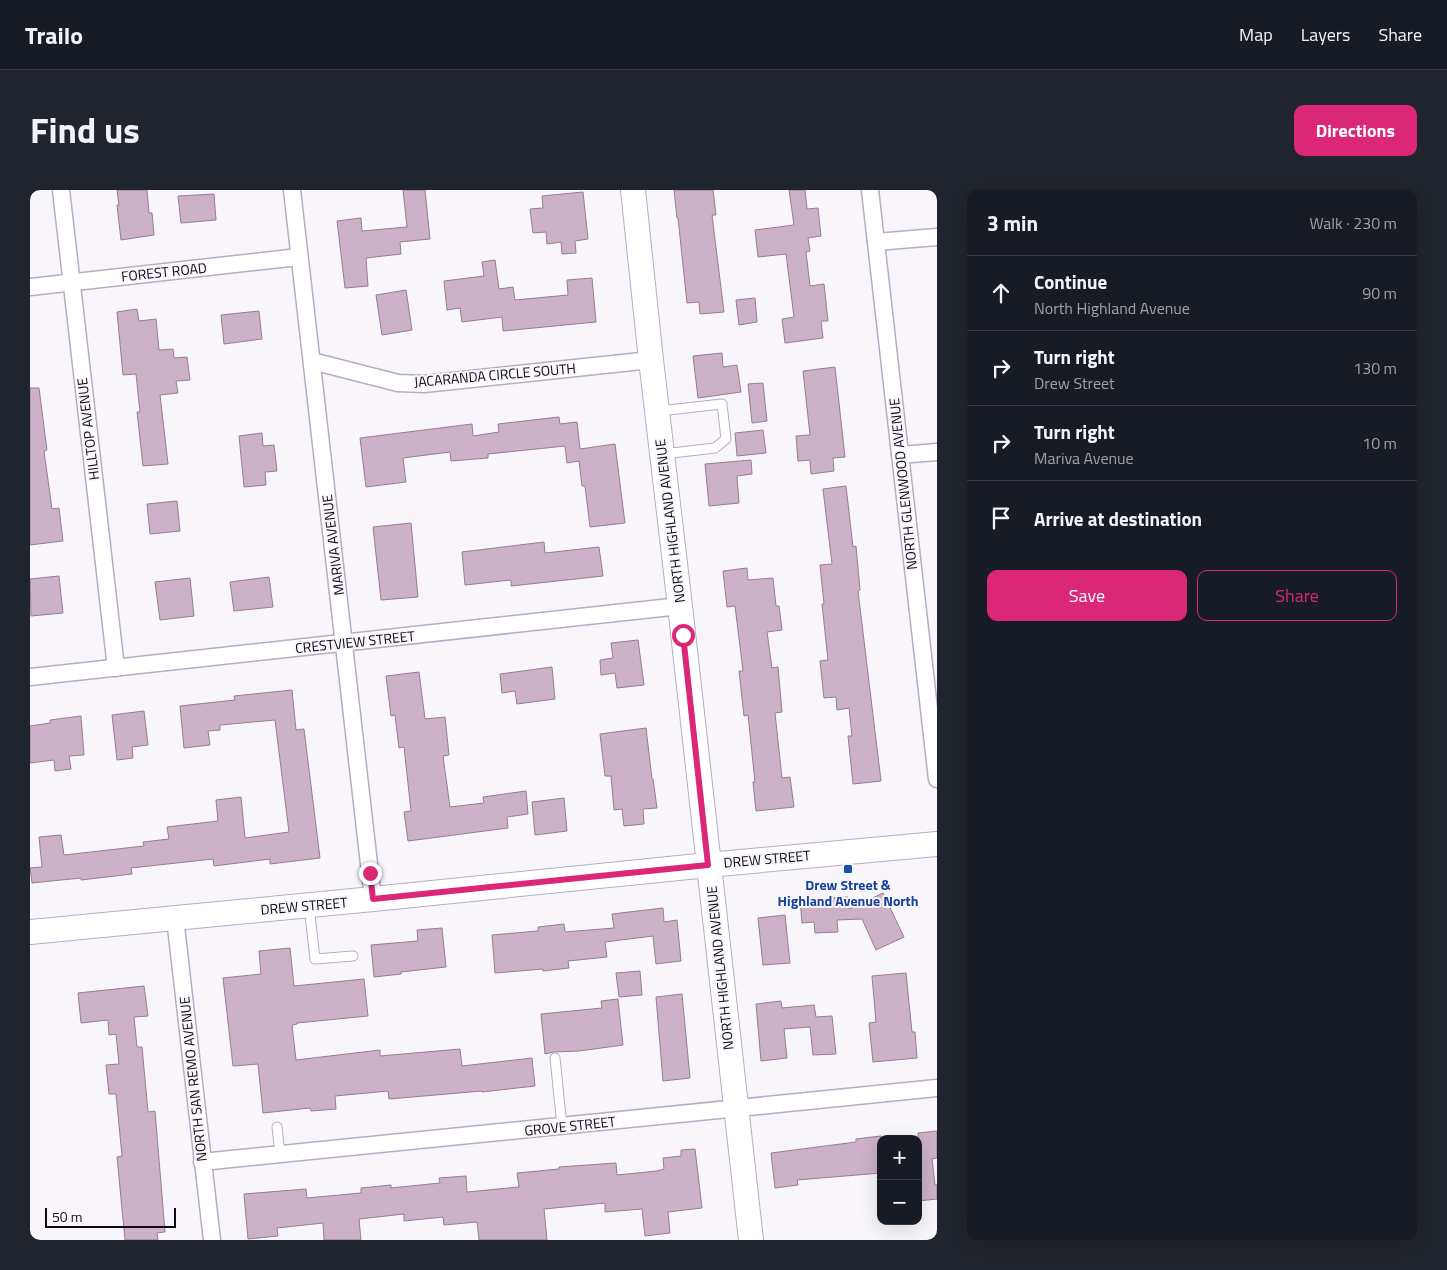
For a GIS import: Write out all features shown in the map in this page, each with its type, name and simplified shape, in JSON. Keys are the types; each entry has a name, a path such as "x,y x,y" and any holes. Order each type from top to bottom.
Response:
{"street":[{"name":"HILLTOP AVENUE","path":"61,190 70,282 116,668"},
{"name":"MARIVA AVENUE","path":"292,190 373,899"},
{"name":"NORTH HIGHLAND AVENUE","path":"633,190 750,1240"},
{"name":"NORTH GLENWOOD AVENUE","path":"870,190 900,455 933,703 937,779"},
{"path":"876,242 937,236"},
{"name":"FOREST ROAD","path":"30,287 299,257"},
{"name":"JACARANDA CIRCLE SOUTH","path":"312,361 398,383 424,384 651,360"},
{"path":"900,455 937,452"},
{"name":"CRESTVIEW STREET","path":"30,677 680,606"},
{"name":"DREW STREET","path":"30,932 937,844"},
{"name":"NORTH SAN REMO AVENUE","path":"175,918 212,1240"},
{"name":"GROVE STREET","path":"202,1162 937,1088"}],"lane":[{"path":"657,411 722,404 726,439 715,448 662,454"},
{"path":"309,906 315,959 353,956"},
{"path":"555,1058 562,1126"},
{"path":"277,1127 280,1154"}],"building":[{"path":"117,190 147,190 149,213 152,213 154,235 121,240"},
{"path":"403,190 425,190 430,239 400,242 401,254 366,258 368,286 345,288 337,221 361,218 362,231 407,227"},
{"path":"674,190 713,190 716,215 712,215 724,312 700,314 699,302 687,303"},
{"path":"789,190 805,190 807,209 818,208 821,236 808,238 810,251 806,252 810,286 824,284 828,321 821,321 823,338 785,343 782,319 794,317 786,254 758,257 755,230 794,225"},
{"path":"583,192 588,239 575,241 576,253 562,254 561,242 547,244 546,232 533,233 530,209 543,208 542,196"},
{"path":"214,194 216,220 181,223 178,196"},
{"path":"495,260 499,289 513,287 515,300 568,295 567,280 592,278 596,322 503,331 502,317 462,322 460,308 447,310 444,281 484,276 482,262"},
{"path":"406,290 412,330 382,335 376,295"},
{"path":"755,298 757,322 739,325 736,300"},
{"path":"137,309 139,321 156,319 159,350 173,349 174,358 187,357 190,380 176,381 178,393 160,395 168,464 143,466 137,412 140,412 136,374 123,375 117,312"},
{"path":"259,311 262,339 224,344 221,315"},
{"path":"722,353 723,367 737,365 741,392 698,398 693,356"},
{"path":"835,367 845,457 833,458 834,471 811,474 810,460 798,461 796,436 810,435 803,371"},
{"path":"763,383 767,421 752,423 748,384"},
{"path":"30,388 39,388 47,450 44,451 52,509 59,508 63,541 30,545"},
{"path":"559,417 560,424 577,422 580,449 615,444 625,523 590,527 585,486 582,486 579,461 567,463 565,446 488,454 488,458 451,461 450,452 403,458 406,482 366,487 360,438 472,424 473,436 499,432 498,424"},
{"path":"763,430 766,453 737,456 735,433"},
{"path":"262,433 263,446 274,445 277,471 265,472 266,485 244,487 239,436"},
{"path":"751,460 752,474 737,476 739,503 709,506 705,464"},
{"path":"846,486 853,547 856,546 860,590 858,591 881,781 853,784 848,736 852,736 849,708 837,710 836,697 824,698 820,661 828,660 820,565 832,564 823,489"},
{"path":"177,501 180,531 150,534 147,504"},
{"path":"411,523 418,597 381,600 373,527"},
{"path":"544,542 545,553 599,547 603,576 511,586 511,580 465,585 462,552"},
{"path":"747,568 748,580 773,578 776,606 779,606 782,630 767,632 772,668 778,667 782,712 775,713 782,778 790,777 794,807 756,811 748,715 744,716 739,671 743,671 735,606 727,607 723,571"},
{"path":"59,576 63,613 31,616 30,579"},
{"path":"269,577 273,607 234,611 230,582"},
{"path":"190,578 194,616 160,620 155,582"},
{"path":"638,640 644,685 617,688 615,673 601,675 600,660 613,658 611,643"},
{"path":"552,667 555,699 517,704 515,691 502,693 500,674"},
{"path":"419,672 425,719 445,717 449,755 443,756 450,807 484,803 483,797 526,791 528,814 507,817 508,828 408,841 404,812 411,811 404,747 399,748 395,715 391,716 386,676"},
{"path":"292,690 296,730 304,729 320,858 270,864 270,859 214,866 213,859 131,868 132,874 32,883 30,868 42,867 39,837 61,835 64,855 144,846 143,842 169,839 167,827 218,821 216,800 241,797 245,838 289,832 275,720 220,725 220,730 208,731 210,745 184,748 180,706 235,700 234,696"},
{"path":"144,711 148,745 132,747 133,758 117,760 112,715"},
{"path":"81,716 84,755 69,756 71,769 55,771 54,760 30,763 30,726 50,723 50,720"},
{"path":"646,728 657,808 643,809 644,824 624,826 622,809 614,810 611,776 605,776 600,734"},
{"path":"564,798 567,831 535,835 532,802"},
{"path":"883,893 904,937 876,950 862,919 837,920 838,932 815,933 814,922 802,923 800,900 848,897 849,909"},
{"path":"663,908 664,922 677,920 681,961 656,964 653,936 605,942 607,957 568,961 569,968 495,973 492,935 538,931 538,927 564,924 565,932 614,928 612,914"},
{"path":"785,915 790,963 763,965 758,918"},
{"path":"442,928 446,967 374,977 371,945 418,941 417,930"},
{"path":"290,948 294,986 364,979 368,1016 292,1025 296,1060 380,1050 380,1056 460,1049 462,1066 532,1058 535,1086 389,1099 388,1091 335,1096 336,1109 311,1111 310,1108 263,1113 258,1064 233,1066 223,978 261,974 259,951"},
{"path":"640,971 642,995 619,997 616,973"},
{"path":"906,973 912,1032 915,1032 917,1058 873,1062 869,1023 876,1022 872,976"},
{"path":"144,986 148,1016 134,1017 137,1047 142,1047 148,1112 155,1111 165,1232 157,1233 158,1240 125,1240 117,1157 122,1156 116,1094 109,1094 106,1065 119,1064 116,1034 109,1035 108,1020 81,1023 78,993"},
{"path":"682,994 690,1078 663,1081 656,997"},
{"path":"618,999 623,1045 545,1054 541,1014 602,1008 601,1001"},
{"path":"781,1001 782,1008 814,1005 816,1017 832,1016 836,1054 813,1055 810,1027 784,1029 787,1058 761,1061 756,1004"},
{"path":"937,1131 937,1158 932,1159 935,1185 937,1185 937,1199 922,1201 922,1135 918,1135 918,1133"},
{"path":"877,1136 877,1173 797,1180 798,1185 775,1188 771,1153 856,1142 856,1139"},
{"path":"695,1149 702,1208 668,1212 670,1233 645,1236 642,1209 605,1212 605,1203 544,1209 547,1240 479,1240 477,1222 444,1225 443,1217 404,1221 404,1214 359,1219 361,1240 324,1240 323,1223 277,1228 278,1236 248,1239 244,1194 306,1189 307,1198 361,1193 361,1188 391,1185 391,1188 440,1183 439,1178 466,1176 467,1192 519,1187 517,1173 559,1169 559,1167 616,1163 617,1175 657,1171 664,1169 663,1158 681,1156 681,1150"}],"place":[{"name":"Drew Street & Highland Avenue North","path":"848,869"}],"route":[{"path":"370,873 373,899 708,865 683,635"}]}
